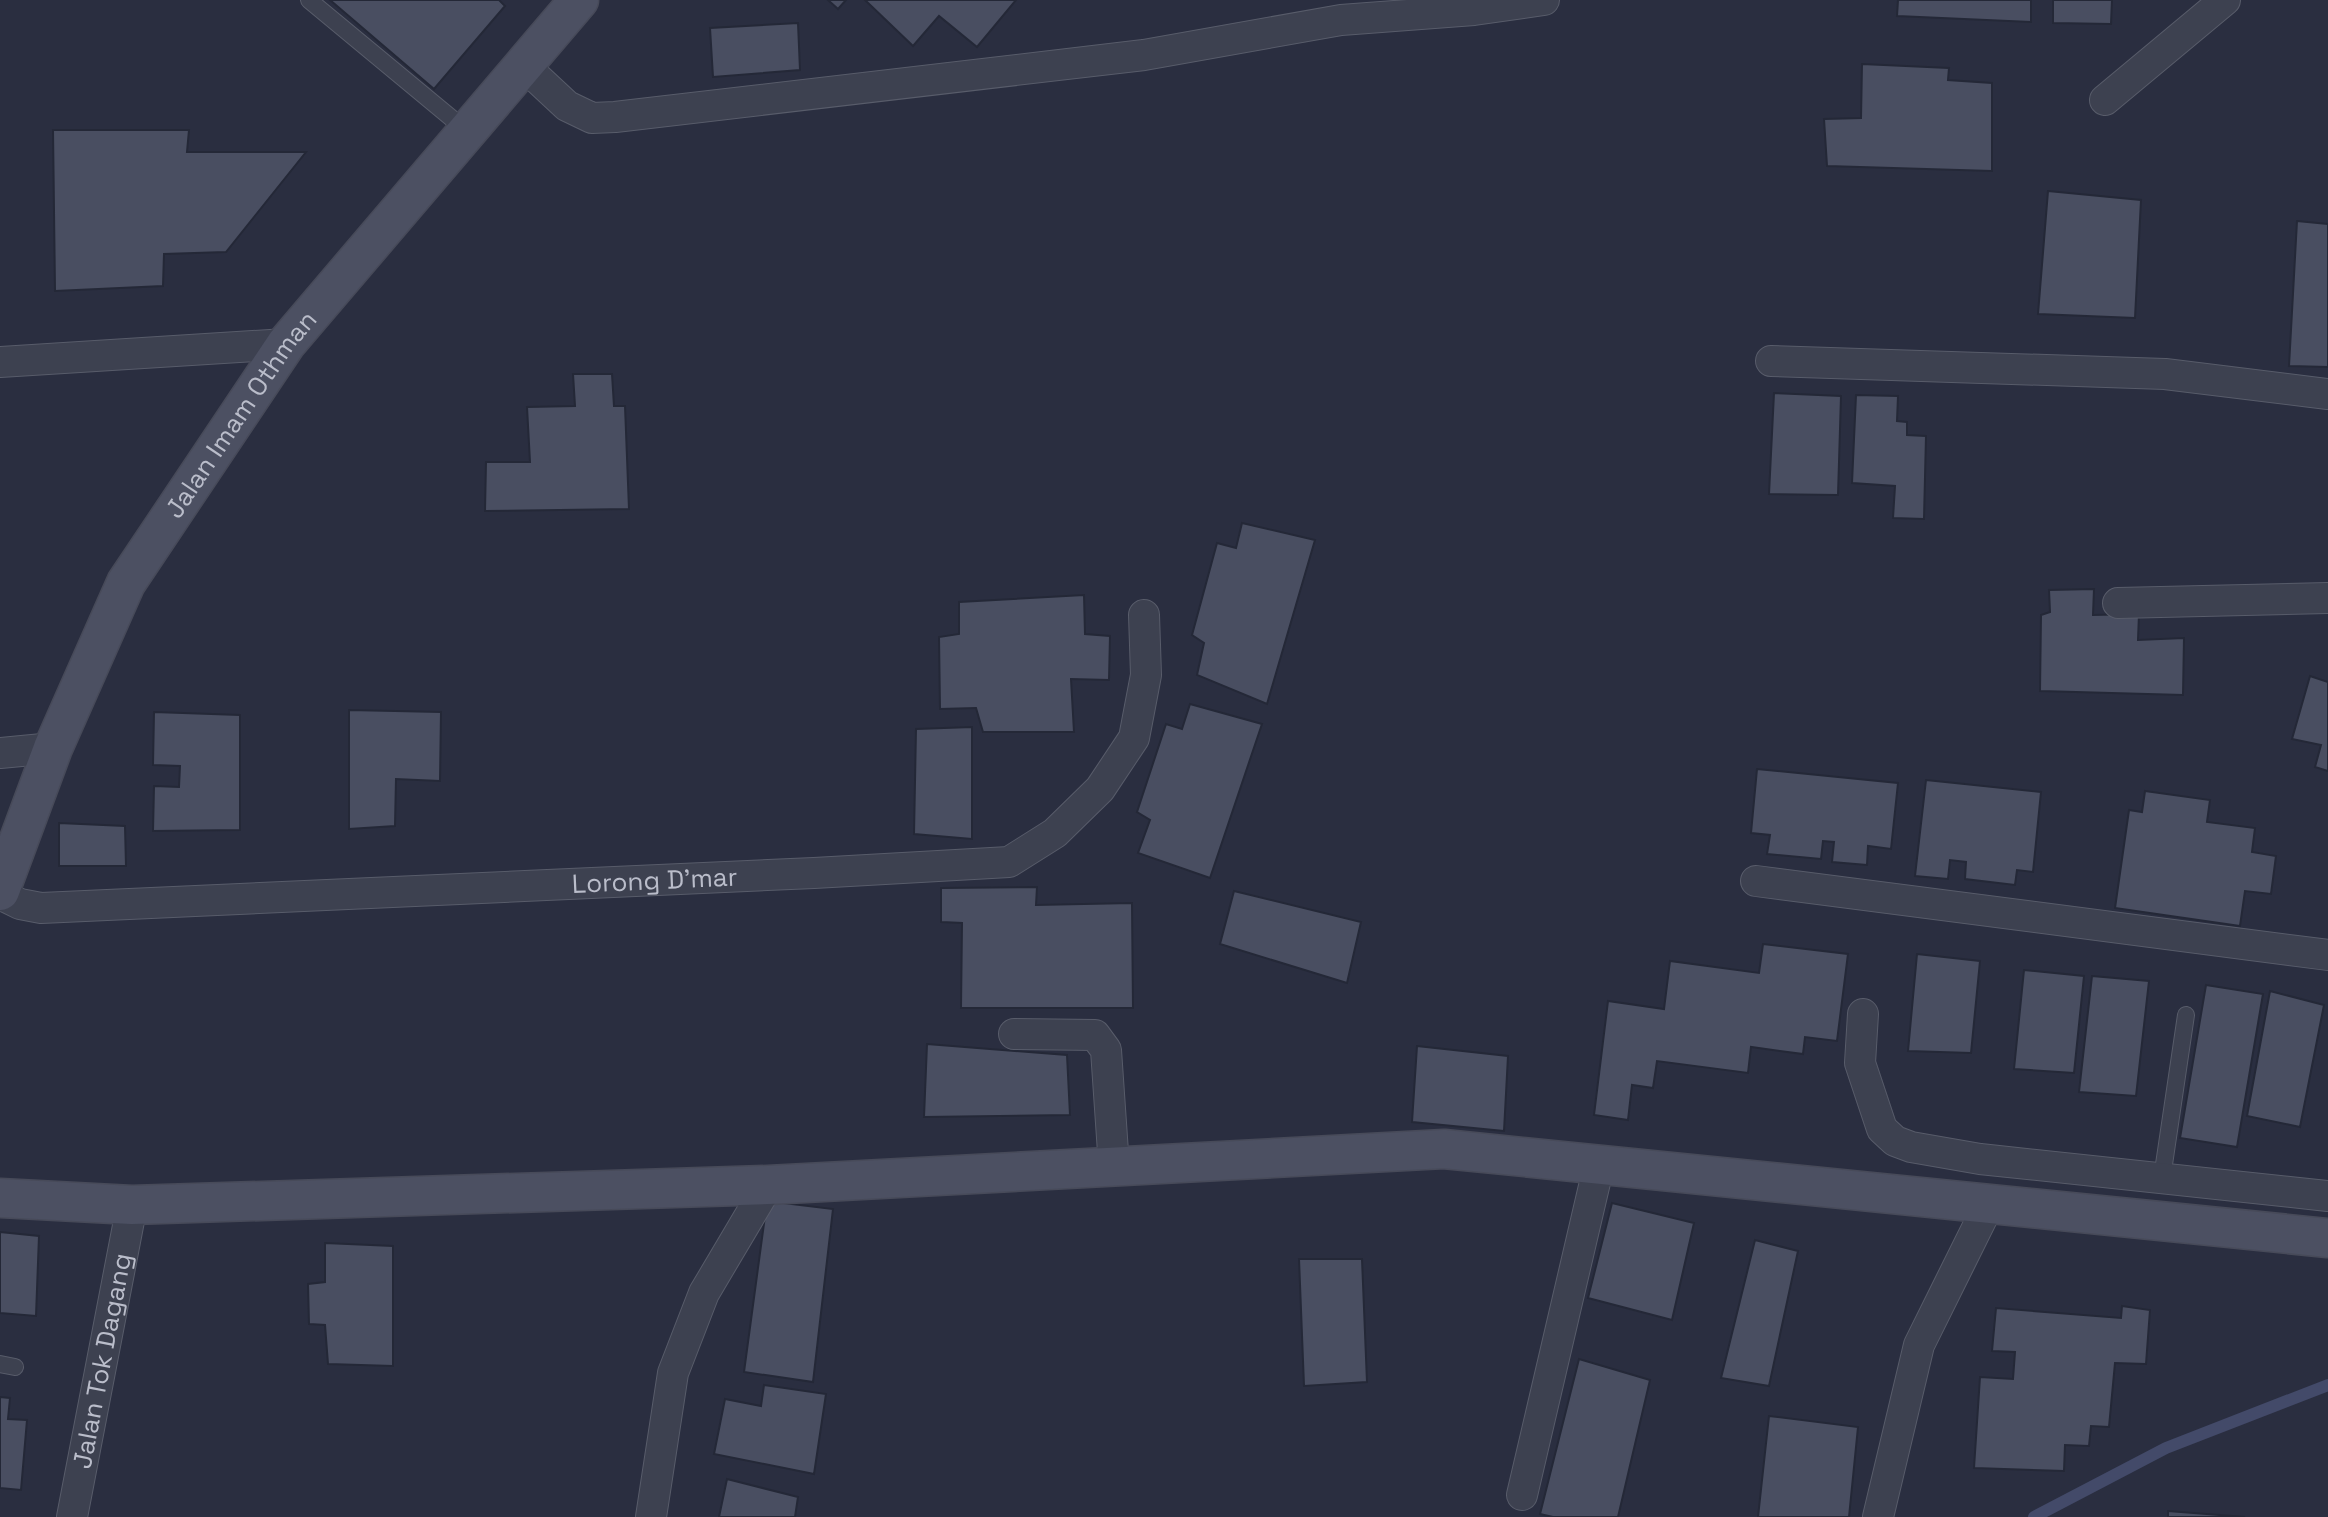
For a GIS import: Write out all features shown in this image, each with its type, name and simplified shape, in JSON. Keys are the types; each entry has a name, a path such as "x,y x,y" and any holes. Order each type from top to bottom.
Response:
{"street":[{"name":"Jalan Imam Othman","path":"0,892 53,748 126,583 286,344 579,0"},
{"path":"523,65 567,106 592,118 615,117 1144,55 1341,20 1474,10 1544,0"},
{"path":"2105,100 2225,0"},
{"path":"0,362 286,344"},
{"path":"1771,362 2165,374 2328,394"},
{"path":"2118,603 2328,598"},
{"name":"Lorong D'mar","path":"0,892 20,904 41,908 1009,862 1055,833 1100,789 1134,738 1146,675 1144,615"},
{"path":"0,753 53,748"},
{"path":"1756,881 2328,955"},
{"path":"1863,1014 1860,1063 1882,1129 1895,1142 1980,1159 2328,1196"},
{"path":"1014,1034 1095,1035 1106,1050 1114,1167"},
{"path":"0,1198 132,1205 768,1185 1444,1149 2328,1238"},
{"path":"1522,1495 1599,1165"},
{"path":"651,1517 673,1373 704,1293 768,1185"},
{"path":"1878,1517 1919,1345 1989,1204"},
{"name":"Jalan Tok Dagang","path":"72,1517 132,1205"}],"lane":[{"path":"309,0 467,131"},
{"path":"2162,1178 2186,1015"}],"building":[{"path":"330,0 499,0 505,6 434,89"},
{"path":"828,0 846,0 838,9"},
{"path":"865,0 1016,0 977,47 939,16 913,46"},
{"path":"1898,0 2031,0 2031,22 1897,16"},
{"path":"2053,0 2112,0 2111,24 2053,23"},
{"path":"798,23 800,70 713,77 710,28"},
{"path":"1862,64 1949,68 1948,80 1992,83 1992,171 1827,166 1824,119 1861,118"},
{"path":"53,130 189,130 187,152 306,152 226,252 164,254 163,286 55,291"},
{"path":"2048,191 2141,200 2135,318 2038,314"},
{"path":"2297,221 2328,224 2328,367 2289,366"},
{"path":"573,374 612,374 614,406 625,406 629,509 485,511 486,462 530,462 527,407 575,406"},
{"path":"1774,393 1841,396 1838,495 1769,494"},
{"path":"1856,395 1898,396 1897,421 1907,422 1907,435 1926,436 1924,519 1893,518 1895,486 1852,483"},
{"path":"1242,523 1315,540 1267,704 1197,675 1204,643 1192,635 1217,543 1236,548"},
{"path":"2094,589 2093,615 2139,614 2138,640 2184,638 2183,695 2040,691 2041,615 2050,612 2049,590"},
{"path":"1084,595 1085,634 1110,636 1109,680 1071,679 1074,732 983,732 976,708 940,709 939,637 959,634 959,602"},
{"path":"2310,676 2328,682 2328,771 2315,767 2321,745 2292,739"},
{"path":"1190,704 1262,724 1210,878 1138,853 1150,820 1137,812 1166,724 1182,729"},
{"path":"349,710 441,712 440,781 396,779 395,826 349,829"},
{"path":"154,712 240,715 240,830 153,831 154,786 179,787 180,766 153,765"},
{"path":"972,727 972,839 914,834 916,729"},
{"path":"1757,769 1898,783 1891,849 1868,846 1867,865 1832,862 1834,842 1823,841 1821,859 1767,854 1770,835 1751,833"},
{"path":"1926,780 2041,792 2033,872 2017,870 2015,885 1965,879 1966,862 1950,860 1948,879 1915,876"},
{"path":"2145,791 2210,800 2207,822 2255,828 2252,852 2276,856 2271,894 2245,891 2240,926 2115,908 2129,810 2142,812"},
{"path":"59,823 125,826 126,866 59,866"},
{"path":"1037,887 1036,905 1132,903 1133,1008 961,1008 962,923 941,922 941,888"},
{"path":"1234,891 1361,922 1347,983 1220,944"},
{"path":"1763,944 1848,954 1837,1041 1805,1037 1803,1054 1751,1047 1748,1073 1657,1061 1653,1088 1632,1085 1628,1120 1594,1115 1608,1001 1664,1009 1670,961 1759,973"},
{"path":"1917,954 1980,961 1971,1053 1908,1051"},
{"path":"2024,970 2084,976 2074,1073 2014,1069"},
{"path":"2092,976 2149,981 2136,1096 2079,1092"},
{"path":"2206,985 2263,994 2237,1147 2180,1138"},
{"path":"2270,991 2324,1005 2300,1127 2247,1116"},
{"path":"927,1044 1067,1055 1070,1115 924,1117"},
{"path":"1417,1046 1508,1056 1504,1131 1412,1122"},
{"path":"767,1201 833,1209 813,1382 744,1372"},
{"path":"1612,1203 1694,1223 1672,1320 1588,1298"},
{"path":"0,1232 39,1236 36,1316 0,1313"},
{"path":"1755,1240 1798,1251 1769,1386 1721,1378"},
{"path":"325,1243 393,1246 393,1366 328,1364 325,1325 309,1324 308,1284 325,1282"},
{"path":"1299,1259 1362,1259 1367,1382 1304,1386"},
{"path":"2122,1306 2150,1310 2146,1364 2115,1363 2109,1427 2091,1426 2089,1446 2065,1445 2064,1471 1974,1468 1980,1377 2013,1379 2015,1352 1992,1351 1996,1308 2121,1318"},
{"path":"1579,1359 1650,1380 1618,1517 1553,1517 1540,1514"},
{"path":"764,1385 826,1394 814,1474 714,1454 725,1399 761,1406"},
{"path":"0,1397 10,1398 8,1419 27,1420 21,1490 0,1488"},
{"path":"1769,1416 1858,1427 1849,1517 1758,1517"},
{"path":"727,1479 798,1497 795,1517 719,1517"},
{"path":"2168,1511 2245,1517 2168,1517"}],"waterway":[{"path":"2034,1517 2166,1448 2328,1385"}]}
